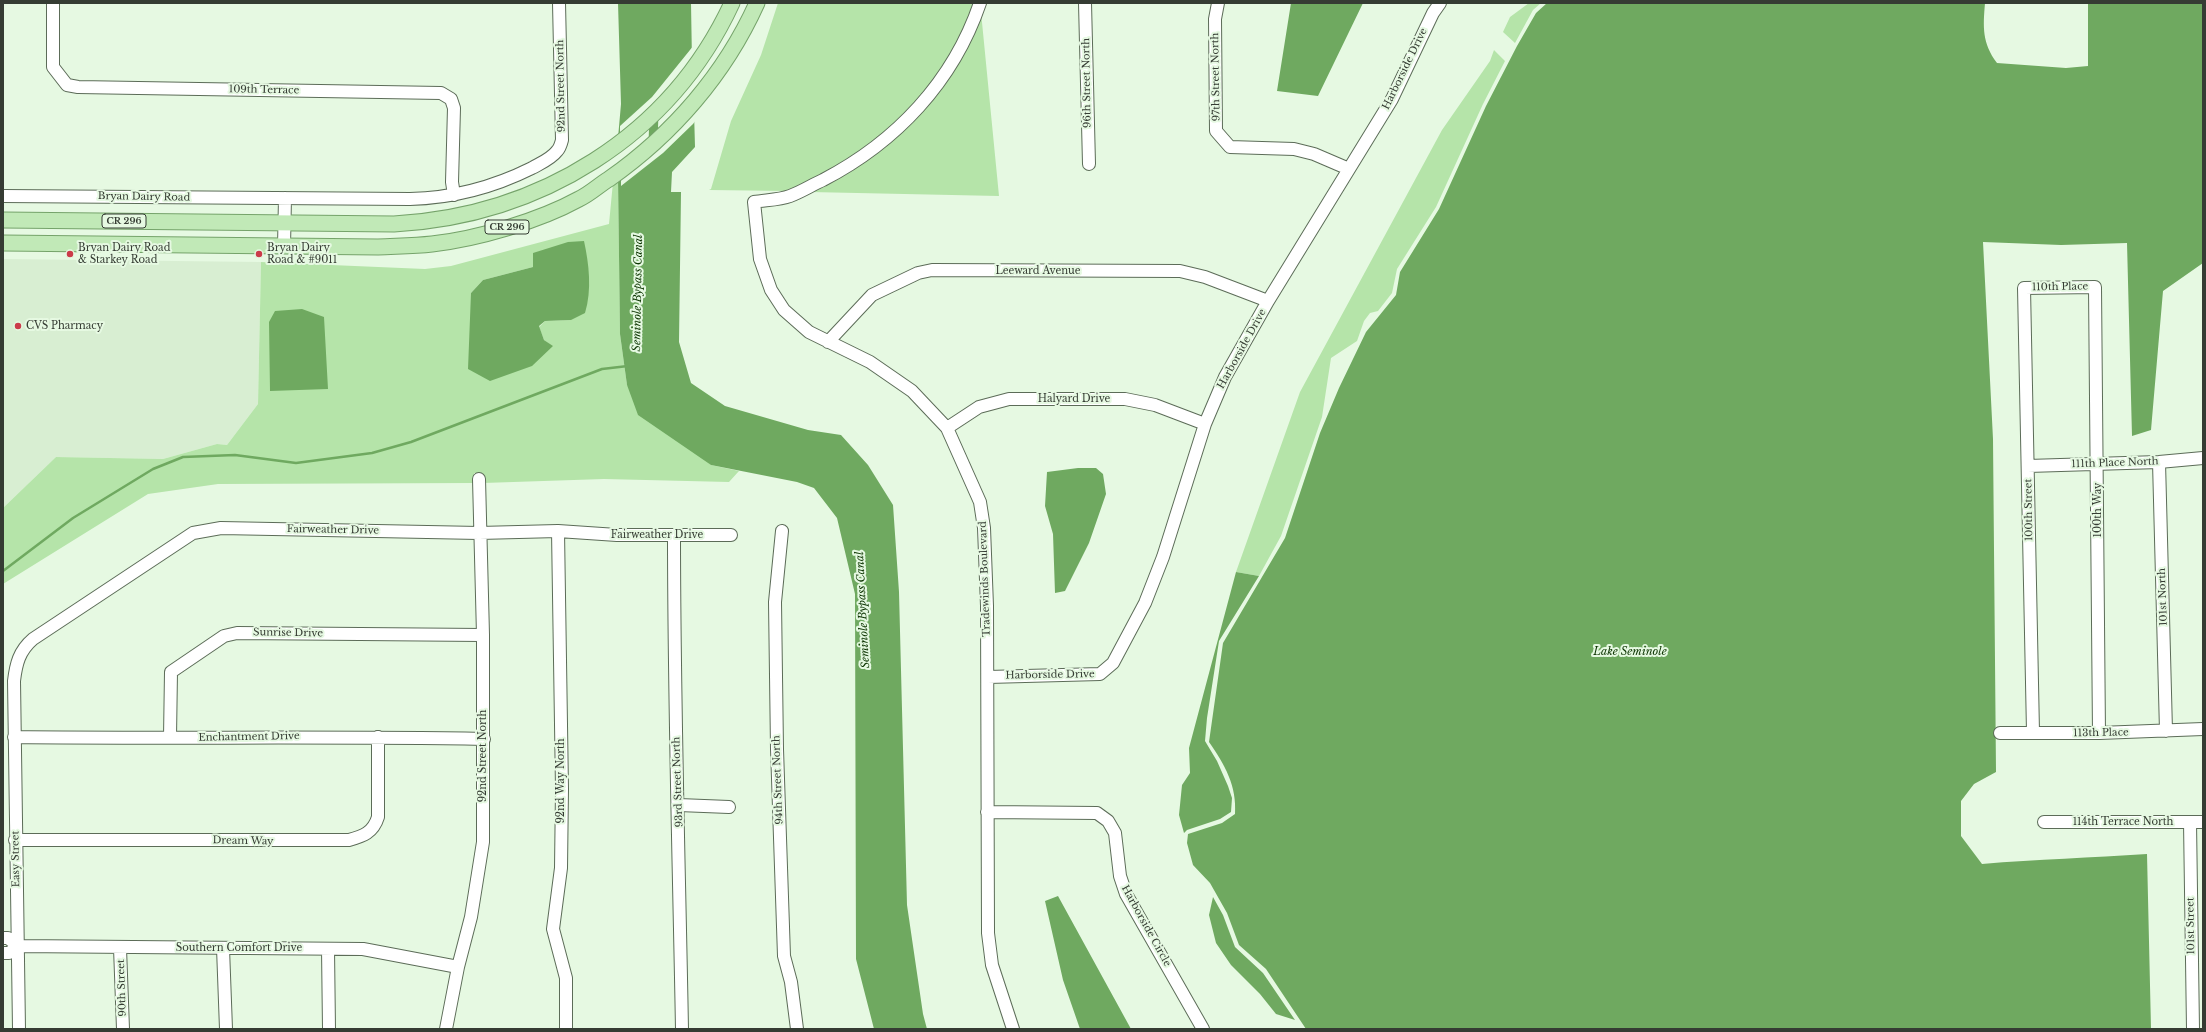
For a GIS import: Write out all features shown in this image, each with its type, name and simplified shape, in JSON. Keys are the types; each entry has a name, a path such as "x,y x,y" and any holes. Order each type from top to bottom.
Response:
{"main road":[{"name":"CR 296","path":"3,220 369,224 419,222 447,219 501,206 541,190 581,169 623,141 673,93 695,66 732,3"},
{"name":"CR 296","path":"3,243 378,247 433,244 494,231 532,219 579,199 624,169 648,150 674,124 716,75 734,48 757,3"}],"street":[{"name":"109th Terrace","path":"53,3 53,67 67,85 78,87 442,93 451,99 454,108 452,182 454,195"},
{"name":"92nd Street North","path":"454,195 492,184 522,173 549,159 558,150 562,140 560,3"},
{"name":"Tradewinds Boulevard","path":"980,3 959,53 946,72 915,112 883,142 850,166 790,196 754,202 760,259 771,290 784,310 793,320 828,342 870,362 906,385 947,428 972,481 983,517 987,606 988,933 992,965 1012,1029"},
{"name":"96th Street North","path":"1085,3 1089,164"},
{"name":"97th Street North","path":"1218,3 1215,19 1216,131 1230,147 1294,149 1314,154 1349,169"},
{"name":"Harborside Drive","path":"988,677 1100,674 1106,670 1145,603 1163,557 1205,424 1225,377 1268,301 1392,98 1433,13 1440,3"},
{"name":"Bryan Dairy Road","path":"3,196 416,199 454,195"},
{"path":"284,246 285,198"},
{"name":"Leeward Avenue","path":"828,342 872,295 918,273 932,270 1180,271 1205,277 1268,301"},
{"name":"110th Place","path":"2024,288 2095,287"},
{"name":"100th Way","path":"2095,287 2099,734"},
{"name":"100th Street","path":"2024,288 2033,732"},
{"name":"Halyard Drive","path":"947,428 979,407 1009,399 1125,400 1155,405 1205,424"},
{"name":"111th Place North","path":"2028,466 2159,462 2203,458"},
{"name":"101st North","path":"2159,462 2166,731"},
{"name":"92nd Street North","path":"446,1029 458,967 471,917 483,842 483,635 479,533 479,478"},
{"name":"Fairweather Drive","path":"8,689 19,657 24,647 33,639 192,533 221,528 479,533 558,531 674,536 731,535"},
{"name":"92nd Way North","path":"558,531 562,797 561,868 553,929 566,978 566,1029"},
{"name":"94th Street North","path":"782,531 775,602 777,749 784,956 791,982 797,1029"},
{"name":"93rd Street North","path":"674,536 674,673 679,805 682,1029"},
{"name":"Sunrise Drive","path":"170,737 171,672 224,636 237,633 483,635"},
{"name":"Easy Street","path":"8,689 14,737 19,1029"},
{"name":"113th Place","path":"2000,733 2033,732 2099,734 2203,729"},
{"name":"Enchantment Drive","path":"14,737 378,737 484,739"},
{"name":"Dream Way","path":"15,840 349,840 366,835 376,826 378,818 378,737"},
{"path":"679,805 729,807"},
{"name":"Harborside Circle","path":"987,812 1097,813 1108,821 1115,833 1120,876 1126,894 1203,1029"},
{"name":"114th Terrace North","path":"2044,822 2203,822"},
{"name":"101st Street","path":"2190,822 2197,915 2198,1005 2193,1029"},
{"name":"Southern Comfort Drive","path":"3,938 8,938 18,946 363,949 458,967"},
{"name":"Southern Comfort Drive","path":"3,953 9,953 18,946"},
{"name":"90th Street","path":"120,948 123,1029"},
{"path":"223,948 226,1029"},
{"path":"328,949 329,1029"}],"shaded area":[{"path":"778,3 975,3 955,50 912,108 880,138 848,161 789,191 709,190 711,189 731,121 761,55"},
{"path":"1529,3 1541,3 1533,10 1515,43 1503,32 1510,17"},
{"path":"981,12 999,196 810,192 853,170 894,139 913,121 946,81 960,59 972,36"},
{"path":"1494,50 1505,61 1483,104 1436,207 1397,269 1392,293 1378,311 1370,313 1364,321 1357,341 1331,358 1322,417 1281,536 1259,576 1236,572 1300,392 1442,130 1490,61"},
{"path":"618,178 620,334 627,385 711,465 739,471 729,482 604,479 483,483 483,473 474,473 474,483 218,484 148,494 3,584 3,508 56,457 163,459 217,444 227,445 258,404 261,262 425,269 451,266 609,224 613,182","holes":["533,267 571,320 545,321 539,327 544,340 553,347 471,293 483,280"]},
{"path":"3,259 261,262 258,404 227,445 217,444 163,459 56,457 3,508"}],"water":[{"path":"618,3 691,3 692,62 618,138 621,104"},
{"path":"1291,3 1363,3 1318,96 1277,91"},
{"name":"Lake Seminole","path":"1547,3 1985,3 1984,27 1986,42 1997,63 2066,68 2088,66 2088,3 2203,3 2203,263 2163,291 2151,430 2132,436 2127,243 2061,245 1983,242 1993,439 1996,772 1974,784 1961,801 1961,836 1982,864 2147,854 2151,1029 1306,1029 1266,969 1239,945 1227,913 1210,883 1193,865 1187,843 1188,834 1222,823 1235,814 1234,794 1229,776 1209,742 1223,643 1285,538 1320,433 1339,388 1366,332 1396,295 1400,272 1439,209 1486,106 1517,46 1536,13"},
{"path":"694,111 695,147 672,172 671,192 681,192 679,342 691,383 725,406 808,430 841,435 868,465 893,505 899,592 907,905 923,1014 927,1029 874,1029 856,959 855,594 837,518 814,488 797,482 711,465 638,415 627,385 620,334 618,178"},
{"path":"584,241 589,277 585,313 571,320 545,321 539,326 544,340 553,346 532,366 490,381 468,369 471,293 483,280 533,267 533,253 568,242"},
{"path":"302,309 324,317 328,389 270,391 269,322 275,311"},
{"path":"1078,468 1096,468 1103,474 1106,494 1089,543 1065,591 1055,593 1053,534 1045,506 1047,472"},
{"path":"1236,572 1259,576 1219,641 1207,718 1205,741 1217,761 1228,786 1232,798 1231,812 1220,819 1187,830 1184,833 1179,815 1182,785 1190,773 1189,748"},
{"path":"1058,896 1131,1029 1080,1029 1063,980 1045,901"},
{"path":"1213,897 1223,915 1235,947 1263,973 1295,1020 1276,1014 1260,994 1231,965 1216,943 1209,915"}],"pier":[{"path":"694,45 694,62 620,139 620,126 652,97"},
{"path":"696,110 696,120 693,124 663,153 621,186 621,174"}],"waterway":[{"name":"Seminole Bypass Canal","path":"653,145 654,111"},
{"path":"3,571 73,518 153,469 183,457 235,455 296,463 372,453 411,442 602,369 628,366"}],"place":[{"name":"Bryan Dairy Road & Starkey Road","path":"70,254"},
{"name":"Bryan Dairy Road & #9011","path":"259,254"},
{"name":"CVS Pharmacy","path":"18,326"}]}
